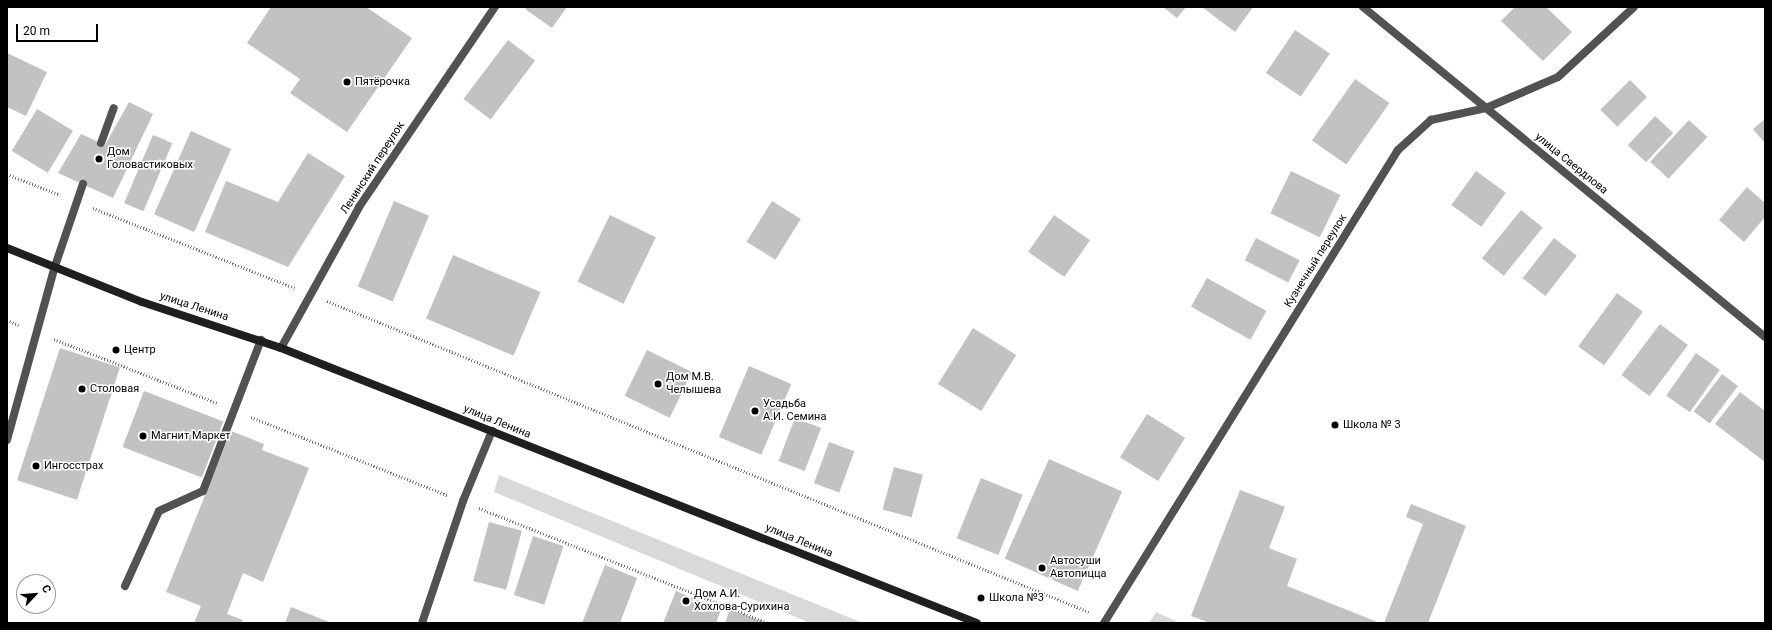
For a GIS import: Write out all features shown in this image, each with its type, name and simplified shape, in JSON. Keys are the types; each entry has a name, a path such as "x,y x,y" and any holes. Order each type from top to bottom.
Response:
{"main road":[{"name":"улица Ленина","path":"7,248 54,269 142,302 261,340 977,623"}],"street":[{"name":"Ленинский переулок","path":"281,348 358,207 494,7"},
{"name":"улица Свердлова","path":"1363,7 1765,337"},
{"name":"Кузнечный переулок","path":"1104,621 1398,150 1431,120 1486,108 1558,76 1634,7"},
{"path":"101,143 114,108"},
{"path":"7,440 38,333 54,269 83,184"},
{"path":"125,586 159,511 202,491 236,411 261,340"},
{"path":"422,623 463,501 492,431"}],"path":[{"path":"7,174 310,294 1104,621"},
{"path":"38,333 768,623"}],"shaded area":[{"path":"499,475 863,623 810,623 494,492"},
{"path":"1156,612 1180,623 1149,623"}],"building":[{"path":"271,7 366,7 412,38 347,132 290,93 300,79 247,43"},
{"path":"527,7 567,7 552,28 525,9"},
{"path":"1163,7 1186,7 1177,18"},
{"path":"1202,7 1253,7 1235,32"},
{"path":"1515,7 1546,7 1572,32 1543,61 1501,21"},
{"path":"1295,30 1330,53 1301,97 1266,73"},
{"path":"508,40 535,60 491,120 463,99"},
{"path":"7,53 47,72 26,116 7,107"},
{"path":"1355,79 1389,103 1346,165 1312,140"},
{"path":"1630,80 1647,97 1617,127 1600,110"},
{"name":"Дом Головастиковых","path":"129,102 153,114 113,198 58,173 81,134 105,145"},
{"path":"37,109 73,131 48,173 12,151"},
{"path":"1655,116 1673,133 1646,162 1628,145"},
{"path":"1765,119 1765,143 1753,129"},
{"path":"1689,120 1707,137 1668,179 1650,162"},
{"path":"191,131 231,149 194,232 154,214"},
{"path":"153,135 172,143 143,211 124,203"},
{"path":"308,153 345,176 288,267 205,232 226,181 278,202"},
{"path":"1291,171 1340,195 1320,237 1270,213"},
{"path":"1476,171 1506,193 1481,227 1451,205"},
{"path":"1747,187 1765,203 1765,217 1744,242 1719,220"},
{"path":"394,201 429,216 393,301 358,287"},
{"path":"772,201 801,219 775,260 747,242"},
{"path":"1521,210 1543,228 1504,276 1482,258"},
{"path":"610,215 656,237 623,304 578,282"},
{"path":"1054,215 1090,240 1064,277 1028,252"},
{"path":"1256,238 1300,260 1288,283 1245,260"},
{"path":"1554,238 1577,256 1545,296 1523,278"},
{"path":"453,255 540,292 513,356 426,319"},
{"path":"1207,278 1266,311 1250,340 1191,307"},
{"path":"1617,293 1643,312 1604,365 1578,346"},
{"path":"1660,324 1688,345 1649,396 1621,375"},
{"path":"973,328 1016,355 981,411 938,384"},
{"path":"60,348 120,367 77,500 17,480"},
{"name":"Дом М.В. Челышева","path":"647,350 692,372 670,418 625,396"},
{"path":"1696,353 1720,370 1690,412 1666,396"},
{"name":"Усадьба А.И. Семина","path":"749,366 791,384 761,455 719,437"},
{"path":"1722,374 1738,386 1710,424 1694,412"},
{"path":"144,391 223,421 202,477 122,447"},
{"path":"1740,392 1765,411 1765,462 1715,424"},
{"path":"1147,414 1185,438 1158,481 1120,457"},
{"name":"Усадьба А.И. Семина","path":"795,418 821,428 805,471 779,461"},
{"path":"231,431 264,444 262,450 309,468 263,582 243,573 227,614 243,620 241,623 194,623 201,606 166,592"},
{"path":"829,442 854,451 839,493 814,483"},
{"path":"1049,459 1122,492 1078,591 1005,559"},
{"path":"894,467 923,475 912,517 883,510"},
{"path":"981,478 1023,495 998,555 957,538"},
{"path":"1240,490 1285,507 1269,548 1297,559 1287,586 1380,623 1210,623 1191,616"},
{"path":"1411,504 1466,526 1428,623 1384,623 1423,524 1406,517"},
{"path":"489,522 522,531 506,590 473,581"},
{"path":"533,536 563,546 544,605 514,595"},
{"path":"605,565 637,578 620,623 582,623"},
{"name":"Дом А.И. Хохлова-Сурихина","path":"676,591 721,610 716,623 663,623"},
{"path":"291,607 332,623 285,623"},
{"path":"730,609 766,623 725,623"}],"place":[{"name":"Пятёрочка","path":"347,82"},
{"name":"Дом Головастиковых","path":"99,159"},
{"name":"Центр","path":"116,350"},
{"name":"Дом М.В. Челышева","path":"658,384"},
{"name":"Столовая","path":"82,389"},
{"name":"Усадьба А.И. Семина","path":"755,411"},
{"name":"Школа № 3","path":"1335,425"},
{"name":"Магнит Маркет","path":"143,436"},
{"name":"Ингосстрах","path":"36,466"},
{"name":"Автосуши Автопицца","path":"1042,568"},
{"name":"Школа №3","path":"981,598"},
{"name":"Дом А.И. Хохлова-Сурихина","path":"686,601"}]}
